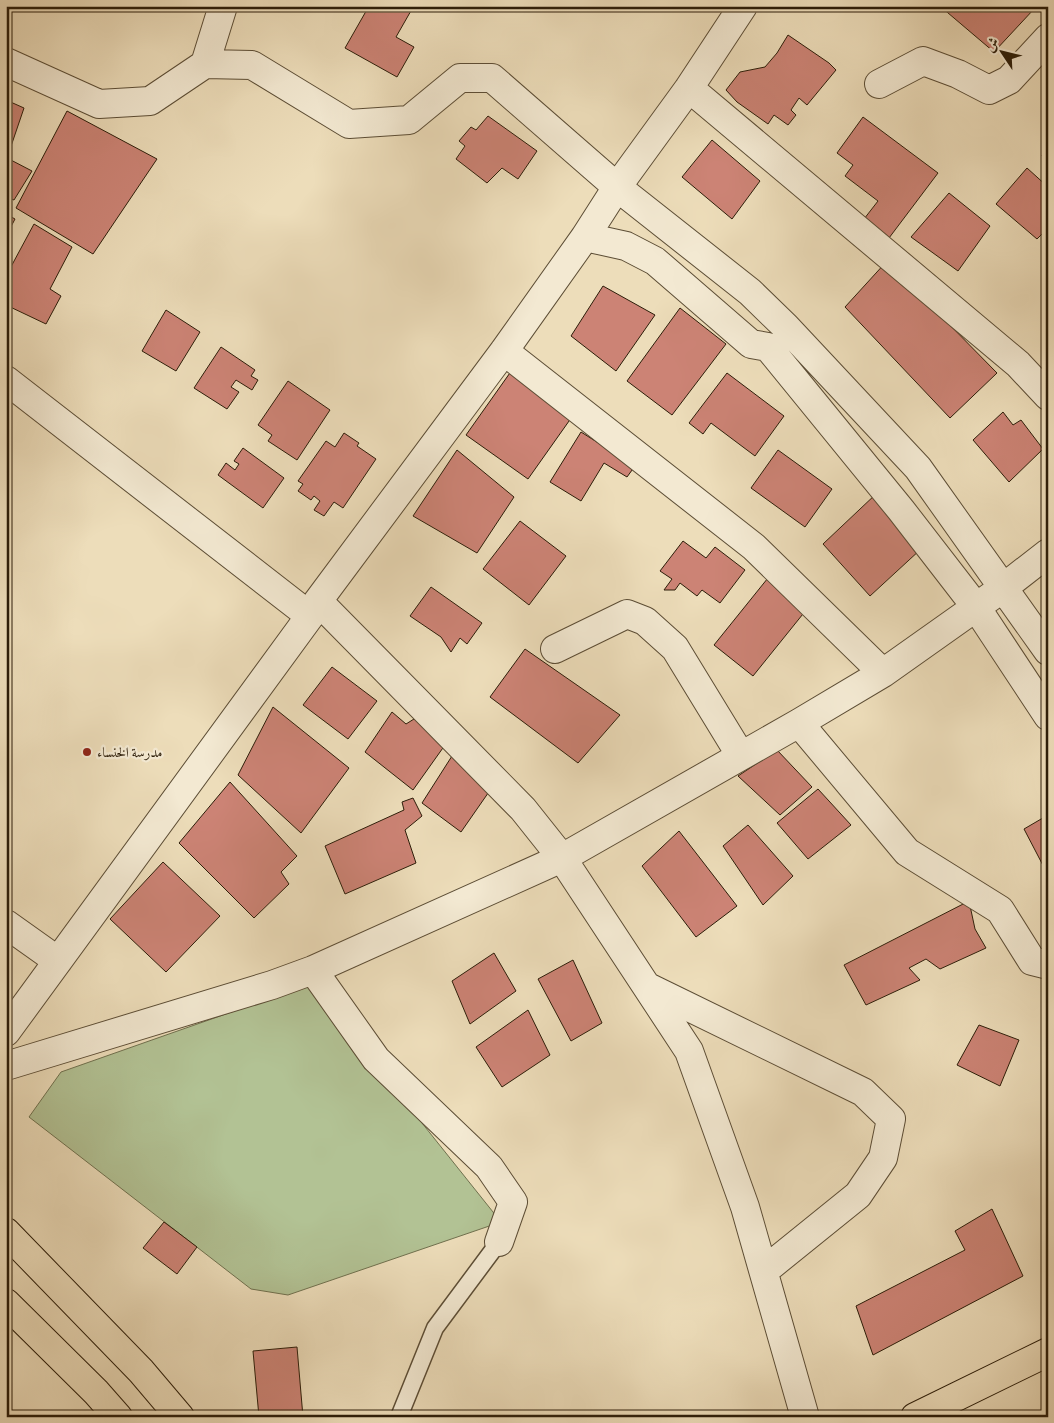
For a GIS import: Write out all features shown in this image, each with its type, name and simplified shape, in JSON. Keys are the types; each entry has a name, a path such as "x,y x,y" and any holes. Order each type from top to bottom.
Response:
{"main road":[{"path":"6,1232 141,1371 180,1417"},
{"path":"6,1303 96,1392 118,1417"},
{"path":"915,1417 1048,1352"}],"street":[{"path":"204,64 223,6"},
{"path":"6,1032 314,608 504,351 585,237 617,187 689,88 743,6"},
{"path":"879,84 923,61 958,74 989,90 1009,80 1048,38"},
{"path":"6,62 99,104 150,101 204,64 252,65 349,124 409,120 460,78 492,78 617,187 750,292 786,327 918,468 1048,651"},
{"path":"689,88 1018,364 1048,396"},
{"path":"585,237 626,246 655,261 751,344 768,348 900,510 976,608 1048,716"},
{"path":"504,351 754,547 883,673"},
{"path":"6,380 314,608 523,809 562,858 689,1051 745,1207 805,1417"},
{"path":"6,1066 272,985 313,970 562,858 799,724 883,673 976,608 1048,553"},
{"path":"555,649 627,614 645,621 675,648 741,756"},
{"path":"799,724 906,852 1000,910 1032,962 1048,965"},
{"path":"6,924 58,961"},
{"path":"313,970 376,1059 488,1167 513,1202 499,1242"},
{"path":"646,986 863,1092 891,1119 883,1158 858,1195 764,1272"}],"lane":[{"path":"399,1417 435,1328 499,1242"}],"green space":[{"path":"311,984 501,1222 288,1295 251,1289 29,1117 61,1072"}],"building":[{"path":"369,6 407,6 412,9 396,37 414,47 397,77 345,48"},
{"path":"1031,6 1034,9 994,52 941,7"},
{"path":"788,35 829,63 836,70 807,105 799,98 791,110 796,115 788,125 774,115 768,124 737,102 726,90 740,72 765,67 777,53"},
{"path":"6,100 24,108 7,158 32,171 14,200 6,197"},
{"path":"67,111 157,159 93,254 16,208"},
{"path":"488,116 537,151 518,179 502,168 487,183 456,159 465,146 459,141 471,127 476,130"},
{"path":"863,117 938,173 889,238 864,219 878,201 845,176 853,165 837,153"},
{"path":"712,140 760,181 732,219 682,177"},
{"path":"1048,140 1048,160 1042,156"},
{"path":"1027,168 1048,187 1048,228 1037,239 996,204"},
{"path":"949,193 990,226 958,271 911,237"},
{"path":"6,214 15,219 6,236"},
{"path":"34,224 72,247 50,289 61,296 46,324 6,305 6,276"},
{"path":"887,261 997,373 950,418 845,307"},
{"path":"603,286 655,315 616,371 571,336"},
{"path":"680,308 726,344 672,415 627,381"},
{"path":"166,310 200,332 176,371 142,351"},
{"path":"221,347 255,370 251,376 258,380 252,390 236,380 231,387 239,392 227,409 194,388"},
{"path":"512,370 574,414 528,479 466,435"},
{"path":"727,373 784,416 755,456 711,423 703,434 689,423"},
{"path":"288,381 330,410 297,460 268,441 272,435 258,425"},
{"path":"1003,412 1013,425 1021,420 1043,449 1009,482 973,440"},
{"path":"581,432 635,466 627,477 604,463 581,501 550,482"},
{"path":"344,433 359,443 357,446 376,459 343,508 334,502 324,516 314,510 320,501 314,496 311,500 298,491 303,484 298,481 326,441 335,447"},
{"path":"243,448 284,478 263,508 218,475 226,463 235,470 239,464 234,461"},
{"path":"457,450 514,497 477,553 413,516"},
{"path":"778,450 832,489 805,527 751,488"},
{"path":"877,493 921,549 870,596 823,544"},
{"path":"520,521 566,556 529,605 483,569"},
{"path":"683,541 706,558 715,547 745,570 720,603 702,590 697,596 680,583 675,590 664,590 672,579 660,571"},
{"path":"772,573 811,604 753,676 714,645"},
{"path":"431,587 482,623 467,644 460,638 451,652 441,637 410,616"},
{"path":"525,649 620,715 578,763 490,697"},
{"path":"332,667 377,701 348,739 303,705"},
{"path":"273,707 349,768 301,833 238,775"},
{"path":"392,712 406,724 414,719 445,745 413,790 365,752"},
{"path":"777,750 812,787 780,815 738,776"},
{"path":"452,756 493,786 461,832 422,803"},
{"path":"230,782 297,856 281,872 289,884 254,918 179,843"},
{"path":"818,789 851,825 808,859 777,823"},
{"path":"413,798 422,816 405,830 416,863 345,894 325,846 404,810 402,802"},
{"path":"1048,815 1048,875 1024,829"},
{"path":"748,825 793,876 763,905 723,846"},
{"path":"679,831 737,906 696,937 642,866"},
{"path":"163,862 220,916 166,972 110,919"},
{"path":"969,901 975,929 986,948 940,969 926,959 909,968 920,980 866,1005 844,965"},
{"path":"494,953 516,991 470,1024 452,981"},
{"path":"573,960 602,1023 571,1041 538,979"},
{"path":"528,1010 550,1055 502,1087 476,1047"},
{"path":"979,1025 1019,1040 1000,1086 957,1065"},
{"path":"992,1209 1023,1276 873,1355 856,1306 965,1250 955,1231"},
{"path":"164,1222 197,1247 177,1274 143,1248"},
{"path":"297,1347 303,1417 259,1417 253,1351"}],"place":[{"name":"مدرسة الخنساء","path":"87,752"}]}
